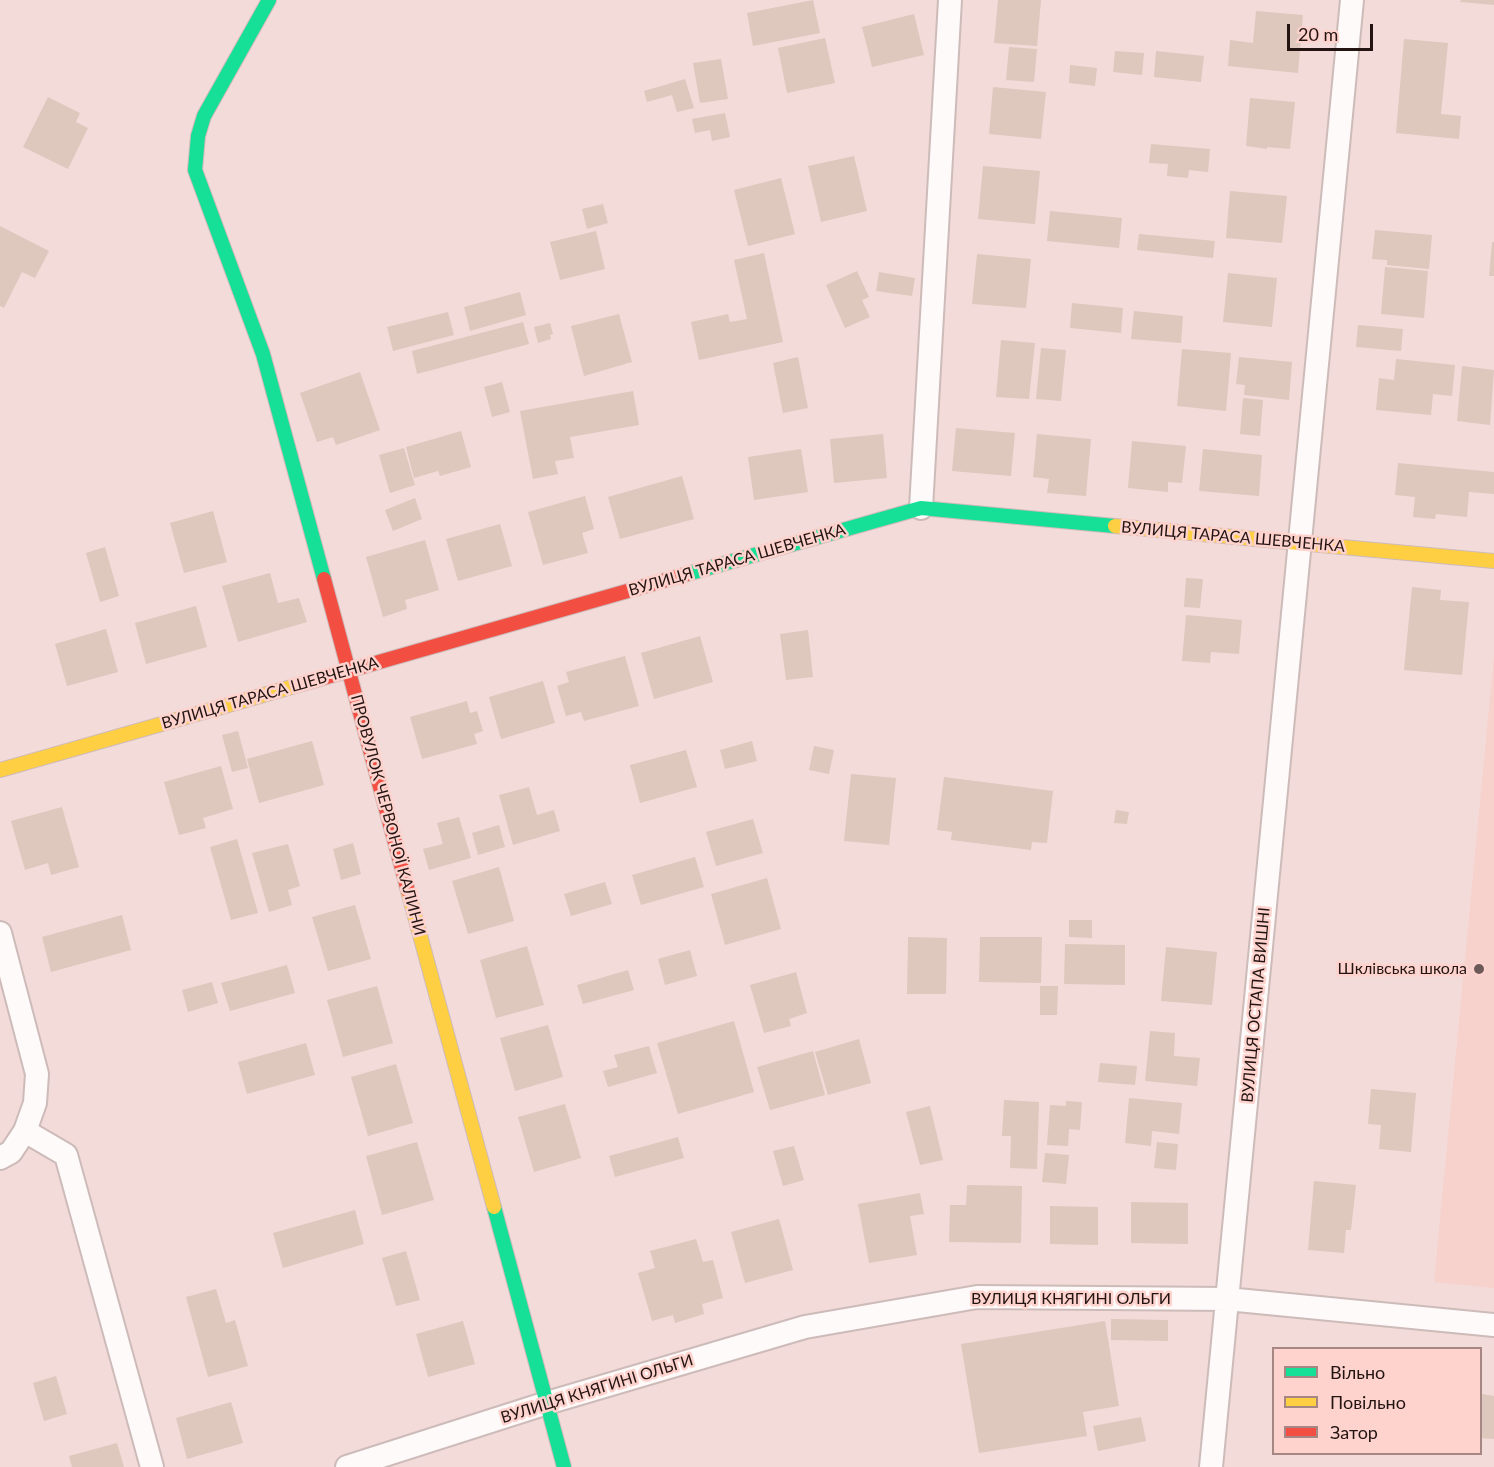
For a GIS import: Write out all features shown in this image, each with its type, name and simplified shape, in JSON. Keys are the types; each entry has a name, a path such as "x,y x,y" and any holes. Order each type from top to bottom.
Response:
{"street":[{"name":"ПРОВУЛОК ЧЕРВОНОЇ КАЛИНИ","path":"269,0 204,116 198,136 195,170 263,354 564,1467"},
{"path":"921,508 950,0"},
{"name":"ВУЛИЦЯ ОСТАПА ВИШНІ","path":"1211,1467 1352,0"},
{"name":"ВУЛИЦЯ ТАРАСА ШЕВЧЕНКА","path":"0,770 921,508 1494,561"},
{"path":"0,933 38,1074 35,1103 25,1131 11,1152 0,1158"},
{"path":"25,1131 66,1155 152,1467"},
{"name":"ВУЛИЦЯ КНЯГИНІ ОЛЬГИ","path":"347,1467 548,1403 805,1327 977,1297 1227,1299 1494,1325"}],"shaded area":[{"name":"Шклівська школа","path":"1494,656 1494,1288 1434,1282"}],"building":[{"path":"813,0 820,33 753,46 747,13"},
{"path":"998,0 1041,0 1037,46 994,43"},
{"path":"1461,0 1494,0 1494,5 1460,2"},
{"path":"1256,11 1303,15 1298,73 1228,66 1230,40 1253,43"},
{"path":"914,14 924,55 872,67 862,27"},
{"path":"825,38 835,83 787,93 778,48"},
{"path":"1404,39 1448,43 1441,114 1461,116 1459,139 1396,133"},
{"path":"1009,47 1037,49 1034,82 1006,80"},
{"path":"1115,51 1144,53 1142,75 1113,72"},
{"path":"1156,51 1204,56 1201,82 1154,77"},
{"path":"721,59 728,99 700,103 693,63"},
{"path":"1070,65 1097,68 1095,86 1069,83"},
{"path":"685,79 694,108 677,112 672,95 647,102 644,91"},
{"path":"993,87 1046,92 1041,139 989,134"},
{"path":"48,97 80,113 76,122 88,128 68,169 23,147"},
{"path":"1250,98 1295,102 1290,149 1246,146"},
{"path":"725,113 730,137 712,141 710,130 695,133 692,119"},
{"path":"1151,144 1210,149 1208,172 1189,170 1188,178 1167,176 1168,164 1149,163"},
{"path":"854,156 867,211 821,222 808,166"},
{"path":"983,166 1040,171 1035,224 978,219"},
{"path":"781,178 795,234 748,246 734,190"},
{"path":"1230,191 1287,196 1282,243 1226,238"},
{"path":"603,204 608,223 587,229 582,209"},
{"path":"1050,211 1122,218 1119,248 1047,241"},
{"path":"0,226 49,251 35,278 22,272 4,308 0,306"},
{"path":"1375,230 1432,235 1429,269 1387,265 1387,260 1372,259"},
{"path":"596,231 605,269 560,280 550,242"},
{"path":"1139,234 1215,241 1213,258 1137,250"},
{"path":"1492,242 1494,242 1494,276 1489,276"},
{"path":"764,253 783,342 699,360 691,322 728,314 730,322 747,319 734,260"},
{"path":"977,254 1031,259 1026,308 972,304"},
{"path":"1385,267 1428,271 1424,318 1381,314"},
{"path":"857,271 869,297 862,300 870,317 845,328 826,285"},
{"path":"879,272 915,278 912,296 876,291"},
{"path":"1228,273 1277,278 1272,327 1223,322"},
{"path":"520,292 526,315 470,331 464,307"},
{"path":"1072,303 1123,308 1121,333 1070,328"},
{"path":"1134,311 1183,316 1181,343 1131,339"},
{"path":"448,312 454,335 393,351 387,327"},
{"path":"619,314 632,362 584,376 571,326"},
{"path":"523,322 529,344 417,374 412,351"},
{"path":"550,323 553,334 550,335 551,339 538,343 534,327"},
{"path":"1358,325 1403,329 1401,351 1356,347"},
{"path":"1001,340 1035,343 1029,399 996,397"},
{"path":"1041,348 1066,350 1061,401 1036,399"},
{"path":"1182,349 1231,353 1226,411 1177,406"},
{"path":"798,357 808,408 783,413 773,363"},
{"path":"1239,357 1292,362 1289,400 1244,395 1245,385 1236,384"},
{"path":"1396,359 1455,365 1452,396 1433,394 1431,415 1376,410 1379,378 1394,380"},
{"path":"1462,366 1494,370 1490,425 1457,421"},
{"path":"360,372 380,430 336,445 333,437 317,442 300,393"},
{"path":"502,382 510,412 492,417 484,387"},
{"path":"633,391 639,425 570,437 574,458 555,461 558,474 533,479 520,411"},
{"path":"1243,398 1263,400 1260,436 1240,434"},
{"path":"956,428 1015,433 1011,476 952,471"},
{"path":"461,431 471,467 440,476 438,471 414,478 406,447"},
{"path":"883,434 887,478 834,483 830,439"},
{"path":"1037,434 1091,439 1086,496 1047,493 1049,479 1033,477"},
{"path":"1132,441 1186,446 1182,483 1168,482 1168,492 1128,488"},
{"path":"404,448 415,485 390,493 379,455"},
{"path":"801,449 808,492 754,500 748,457"},
{"path":"1203,449 1262,455 1259,496 1199,491"},
{"path":"1398,463 1494,472 1494,494 1469,492 1467,517 1436,514 1435,519 1413,517 1415,497 1395,495"},
{"path":"682,476 694,519 620,539 608,497"},
{"path":"585,496 594,529 582,533 588,553 543,565 528,512"},
{"path":"415,498 422,519 393,531 385,510"},
{"path":"213,511 227,562 184,573 170,523"},
{"path":"500,524 512,566 458,581 446,539"},
{"path":"425,540 439,590 405,600 407,609 383,617 366,557"},
{"path":"105,547 119,596 100,602 86,553"},
{"path":"270,573 278,603 299,598 307,622 238,642 222,586"},
{"path":"1186,578 1203,579 1200,608 1184,607"},
{"path":"1412,587 1441,590 1440,600 1469,602 1462,675 1404,670"},
{"path":"196,606 207,647 146,664 135,623"},
{"path":"1186,615 1242,620 1239,654 1211,652 1210,663 1182,661"},
{"path":"106,629 118,672 67,686 55,644"},
{"path":"808,630 813,677 786,680 780,634"},
{"path":"700,636 713,682 654,699 641,653"},
{"path":"625,656 639,706 584,721 581,712 566,716 557,686 569,682 566,672"},
{"path":"543,681 555,723 501,739 489,697"},
{"path":"467,701 470,713 477,711 483,731 474,734 477,744 422,759 410,717"},
{"path":"238,731 248,768 232,772 222,735"},
{"path":"312,741 324,785 259,803 247,759"},
{"path":"752,741 757,761 725,769 720,750"},
{"path":"814,746 834,750 829,774 809,770"},
{"path":"686,750 697,787 640,803 630,765"},
{"path":"221,766 233,809 203,818 206,828 179,835 164,782"},
{"path":"851,774 896,778 889,845 844,841"},
{"path":"944,777 1053,791 1047,843 1032,842 1031,850 951,840 952,832 937,830"},
{"path":"529,787 537,815 554,810 560,831 513,845 499,795"},
{"path":"62,807 79,867 51,875 48,863 25,870 11,821"},
{"path":"1116,810 1129,812 1127,824 1114,823"},
{"path":"459,817 471,858 429,870 423,849 443,844 437,823"},
{"path":"753,819 763,853 716,866 706,832"},
{"path":"499,825 505,847 478,855 472,833"},
{"path":"237,839 258,913 231,920 210,847"},
{"path":"353,843 361,874 341,880 333,849"},
{"path":"288,844 300,886 288,890 292,905 269,912 252,853"},
{"path":"695,857 704,887 641,905 632,875"},
{"path":"499,867 514,921 468,934 452,881"},
{"path":"767,878 781,929 725,945 711,894"},
{"path":"605,882 612,904 571,916 564,894"},
{"path":"355,905 371,959 328,971 312,917"},
{"path":"122,915 131,950 51,972 42,937"},
{"path":"1069,920 1092,920 1092,938 1069,937"},
{"path":"908,937 947,938 946,994 907,994"},
{"path":"980,937 1042,937 1041,983 979,982"},
{"path":"1065,944 1125,945 1125,985 1064,984"},
{"path":"527,946 544,1005 496,1018 480,960"},
{"path":"1166,947 1217,952 1212,1005 1161,1001"},
{"path":"690,950 697,976 665,985 658,959"},
{"path":"287,965 295,993 230,1011 221,983"},
{"path":"628,970 634,990 583,1004 577,985"},
{"path":"796,972 807,1013 789,1019 791,1026 764,1033 750,985"},
{"path":"212,982 218,1003 188,1012 182,990"},
{"path":"377,986 393,1043 343,1057 327,1000"},
{"path":"1040,986 1058,986 1057,1015 1040,1015"},
{"path":"734,1021 754,1092 678,1114 657,1043"},
{"path":"548,1025 563,1077 515,1091 500,1038"},
{"path":"1150,1031 1175,1033 1174,1056 1200,1058 1197,1086 1145,1081"},
{"path":"859,1039 871,1083 828,1095 815,1052"},
{"path":"306,1043 315,1075 247,1094 238,1062"},
{"path":"649,1046 657,1073 608,1087 603,1071 618,1067 614,1055"},
{"path":"813,1051 825,1095 770,1110 757,1067"},
{"path":"1100,1063 1137,1066 1135,1085 1098,1082"},
{"path":"396,1064 413,1123 368,1136 351,1077"},
{"path":"1371,1089 1416,1093 1411,1152 1379,1149 1381,1125 1368,1124"},
{"path":"1129,1098 1182,1103 1179,1134 1152,1131 1151,1146 1125,1143"},
{"path":"1004,1100 1039,1102 1037,1169 1010,1168 1011,1136 1002,1136"},
{"path":"1066,1101 1082,1102 1080,1130 1069,1129 1068,1146 1047,1145 1050,1105 1066,1106"},
{"path":"565,1104 581,1158 534,1172 518,1117"},
{"path":"930,1106 943,1160 920,1165 906,1112"},
{"path":"678,1137 684,1158 615,1177 609,1156"},
{"path":"417,1142 434,1200 382,1215 366,1156"},
{"path":"1157,1142 1178,1144 1176,1170 1154,1168"},
{"path":"794,1146 804,1180 783,1186 773,1151"},
{"path":"1045,1153 1069,1155 1066,1184 1042,1182"},
{"path":"1314,1181 1356,1185 1351,1230 1346,1230 1344,1253 1308,1250"},
{"path":"967,1185 1022,1186 1021,1243 949,1242 950,1205 966,1205"},
{"path":"920,1193 924,1214 910,1216 917,1255 869,1263 858,1204"},
{"path":"1131,1202 1188,1203 1188,1244 1131,1243"},
{"path":"1050,1206 1098,1207 1098,1245 1050,1244"},
{"path":"355,1210 364,1244 283,1268 273,1233"},
{"path":"779,1219 793,1270 745,1283 731,1232"},
{"path":"696,1239 703,1262 713,1260 723,1298 702,1304 704,1314 675,1323 673,1315 652,1321 638,1273 655,1268 650,1251"},
{"path":"406,1251 420,1300 396,1306 382,1258"},
{"path":"216,1289 226,1323 235,1320 248,1366 208,1377 186,1297"},
{"path":"1111,1319 1168,1320 1168,1341 1111,1340"},
{"path":"463,1321 475,1364 428,1377 416,1334"},
{"path":"1105,1321 1119,1406 1083,1412 1087,1436 979,1453 961,1344"},
{"path":"56,1376 67,1414 44,1421 33,1383"},
{"path":"1482,1394 1494,1396 1494,1439 1482,1438"},
{"path":"231,1402 243,1443 187,1459 176,1418"},
{"path":"1141,1417 1146,1441 1098,1451 1093,1426"},
{"path":"117,1443 124,1467 72,1467 69,1456"}],"traffic: fast":[{"path":"269,0 204,116 198,136 195,170 263,354 324,579"},
{"path":"687,574 921,508 1115,526"},
{"path":"494,1207 564,1467"}],"traffic: slow":[{"path":"1115,526 1494,561"},
{"path":"0,770 302,684"},
{"path":"408,891 494,1207"}],"traffic: jam":[{"path":"302,684 687,574"},
{"path":"324,579 408,891"}],"place":[{"name":"Шклівська школа","path":"1479,969"}]}
